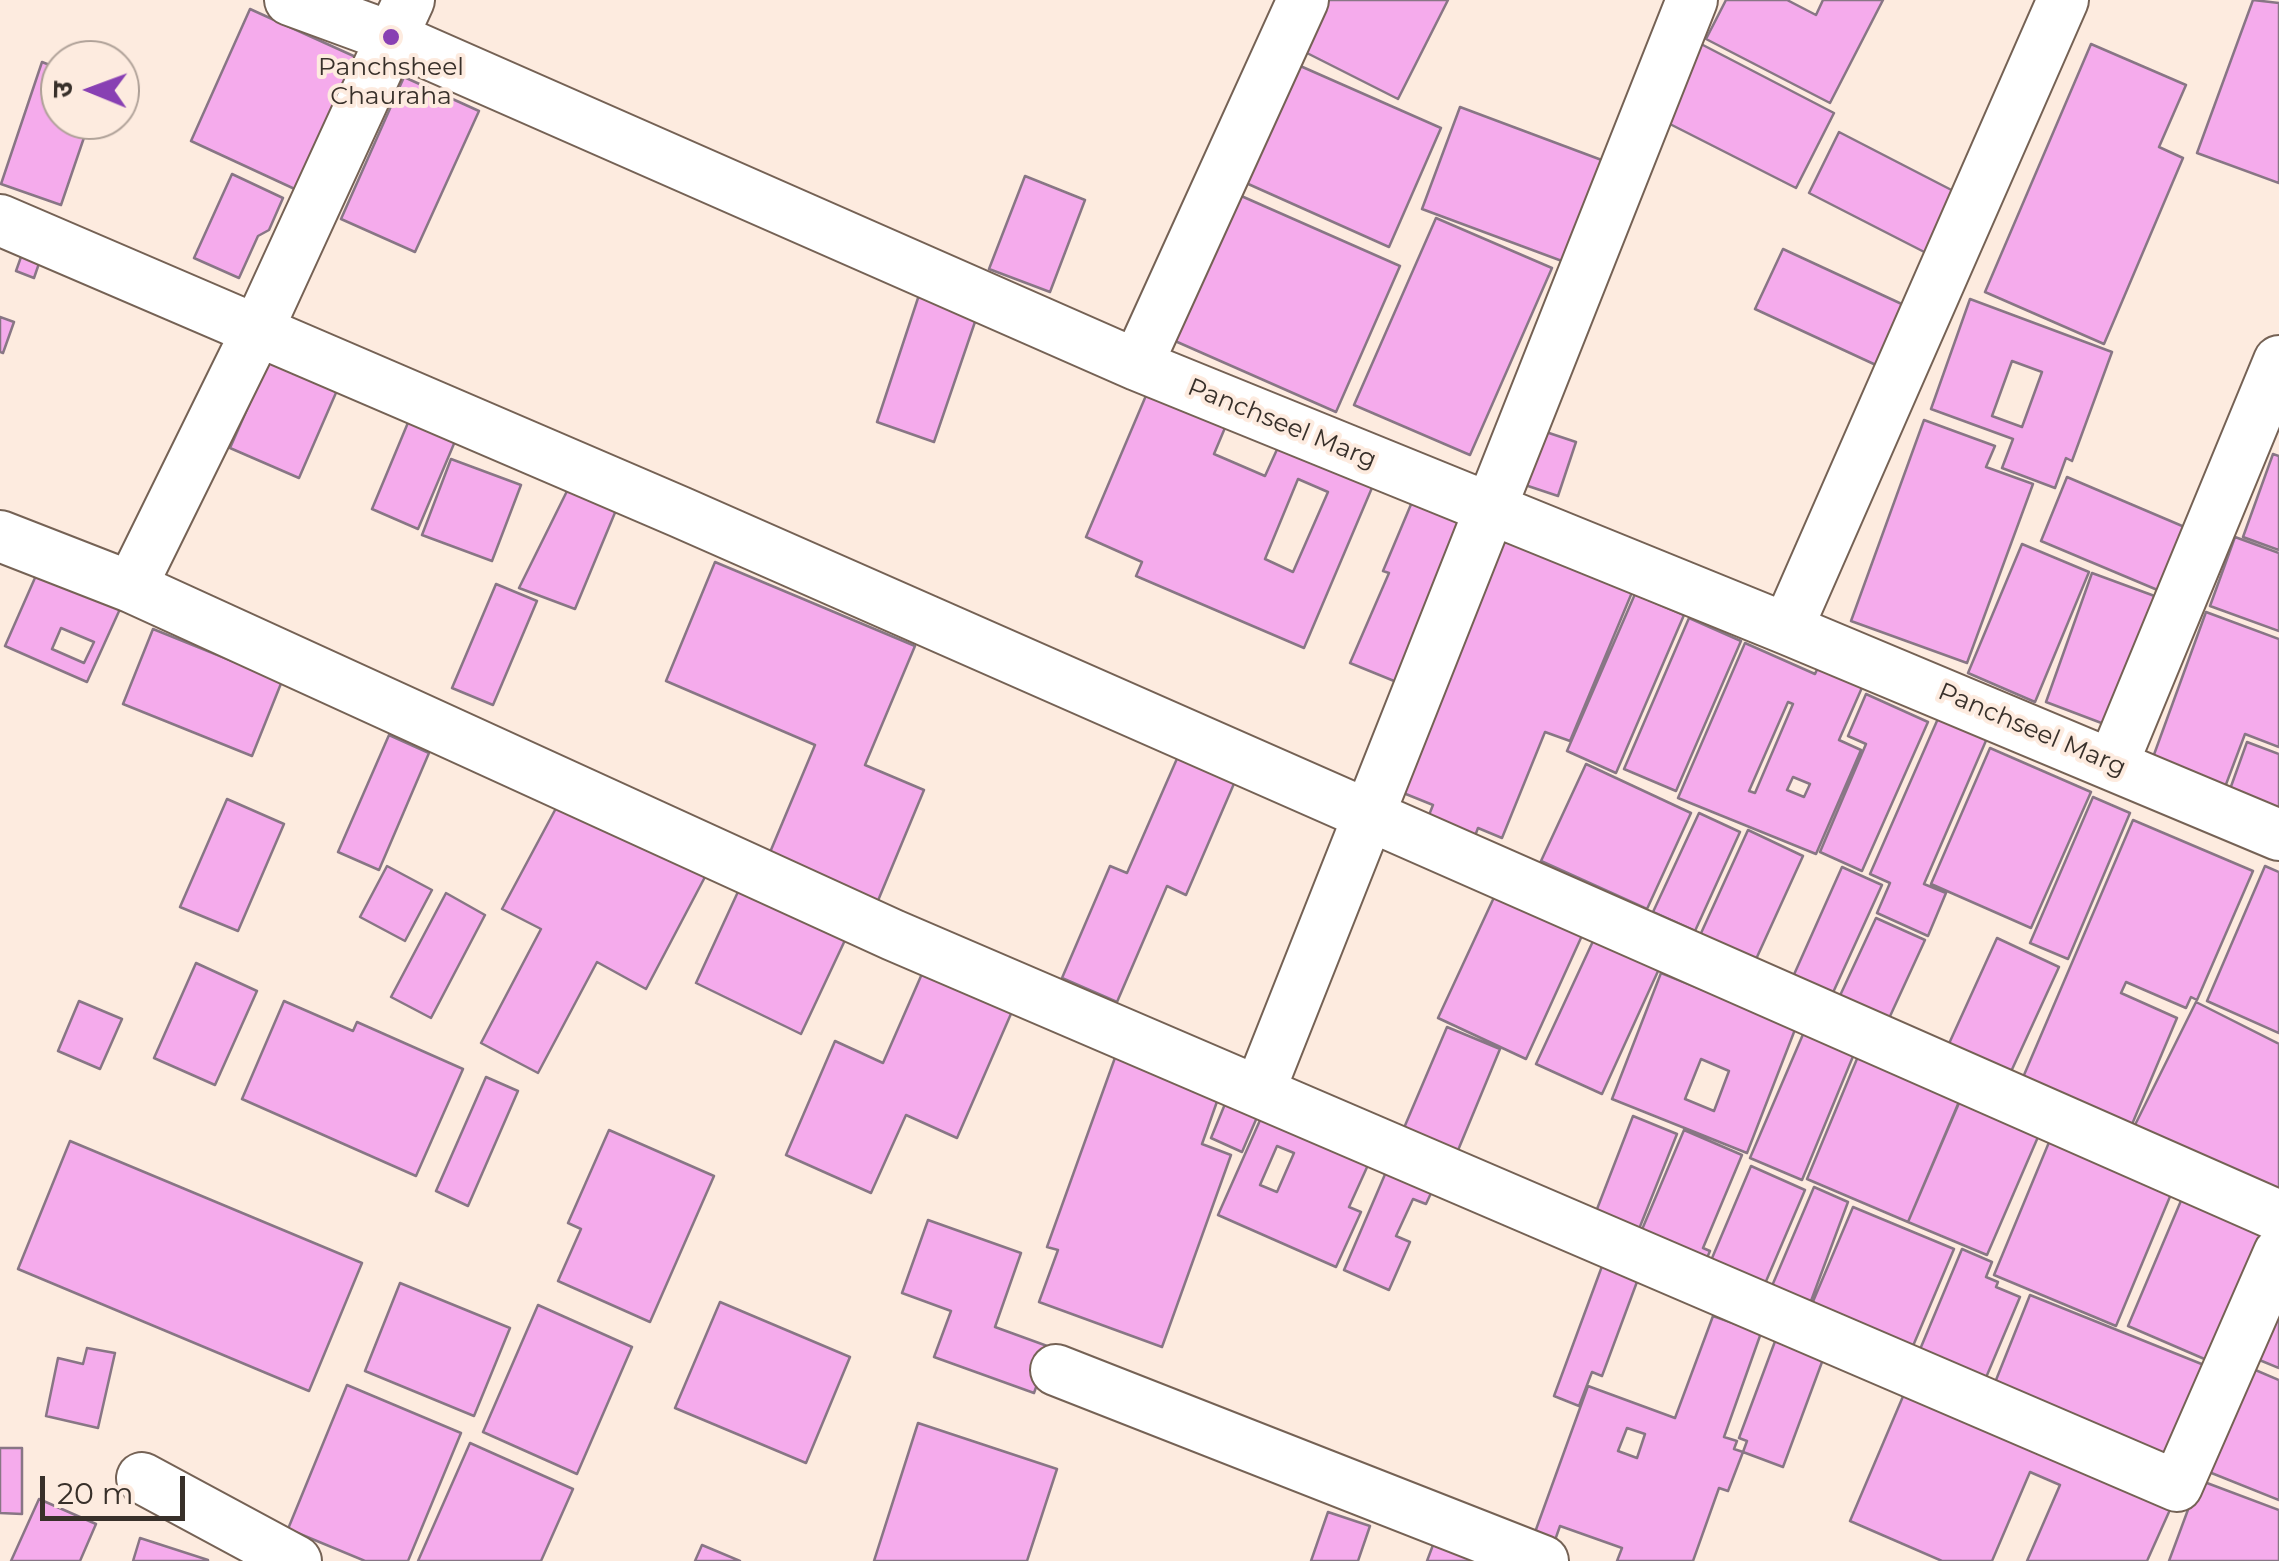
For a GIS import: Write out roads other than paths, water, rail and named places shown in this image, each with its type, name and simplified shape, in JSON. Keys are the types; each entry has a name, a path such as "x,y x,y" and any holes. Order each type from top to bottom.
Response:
{"street":[{"name":"Panchseel Marg","path":"290,0 400,19 1138,365 2113,763 2279,835"},
{"path":"1138,365 1303,0"},
{"path":"1258,1092 1692,0"},
{"path":"1787,629 2063,0"},
{"path":"131,587 258,329 400,19"},
{"path":"0,220 258,329 2279,1216"},
{"path":"2113,763 2279,360"},
{"path":"0,536 131,587 893,936 2177,1486 2279,1254"},
{"path":"1056,1370 1542,1561"},
{"path":"142,1478 296,1561"}],"place":[{"name":"Panchsheel Chauraha","path":"391,37"}]}
